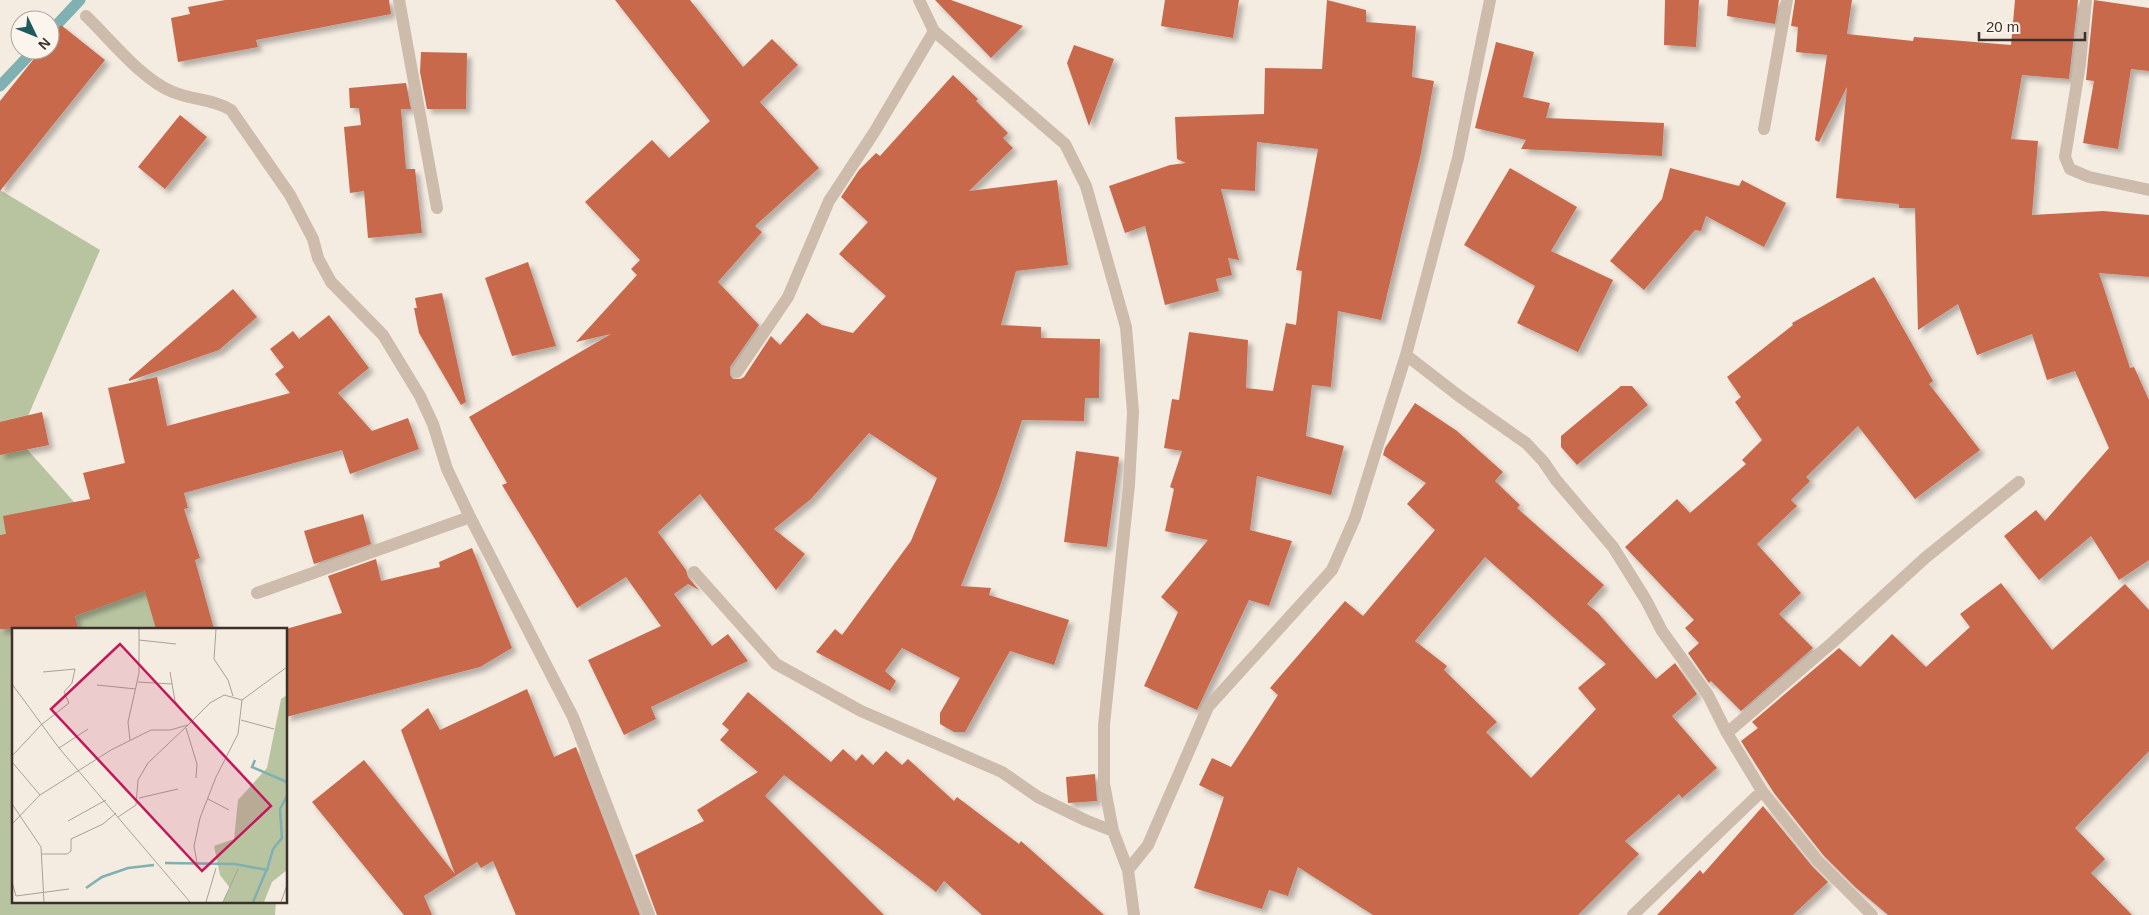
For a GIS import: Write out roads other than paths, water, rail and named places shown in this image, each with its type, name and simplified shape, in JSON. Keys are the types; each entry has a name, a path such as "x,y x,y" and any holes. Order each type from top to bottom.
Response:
{"street":[{"path":"399,0 436,208"},
{"path":"920,0 934,31 1065,144 1086,186 1126,327 1132,412 1129,484 1104,725 1104,784 1114,831 1128,870 1134,915"},
{"path":"1128,870 1148,845 1208,707 1332,570 1355,518 1406,355 1458,158 1490,0"},
{"path":"1764,129 1787,0"},
{"path":"2086,0 2080,64 2065,156 2070,169 2076,172 2149,190"},
{"path":"86,16 154,83 173,93 220,103 231,110 290,196 313,239 318,258 332,282 383,335 420,396 433,424 446,468 573,717 649,915"},
{"path":"737,372 788,297 829,201 875,131 934,31"},
{"path":"1406,355 1459,396 1526,443 1543,460 1556,480 1613,547 1662,630 1708,695 1727,733 1762,791 1818,861 1872,915"},
{"path":"1727,733 1833,642 1925,558 2019,482"},
{"path":"257,593 470,517"},
{"path":"694,572 776,664 861,711 1002,772 1038,797 1085,820 1114,831"},
{"path":"1633,915 1762,791"}],"waterway":[{"path":"60,21 80,0"},
{"path":"0,86 25,60"}]}
